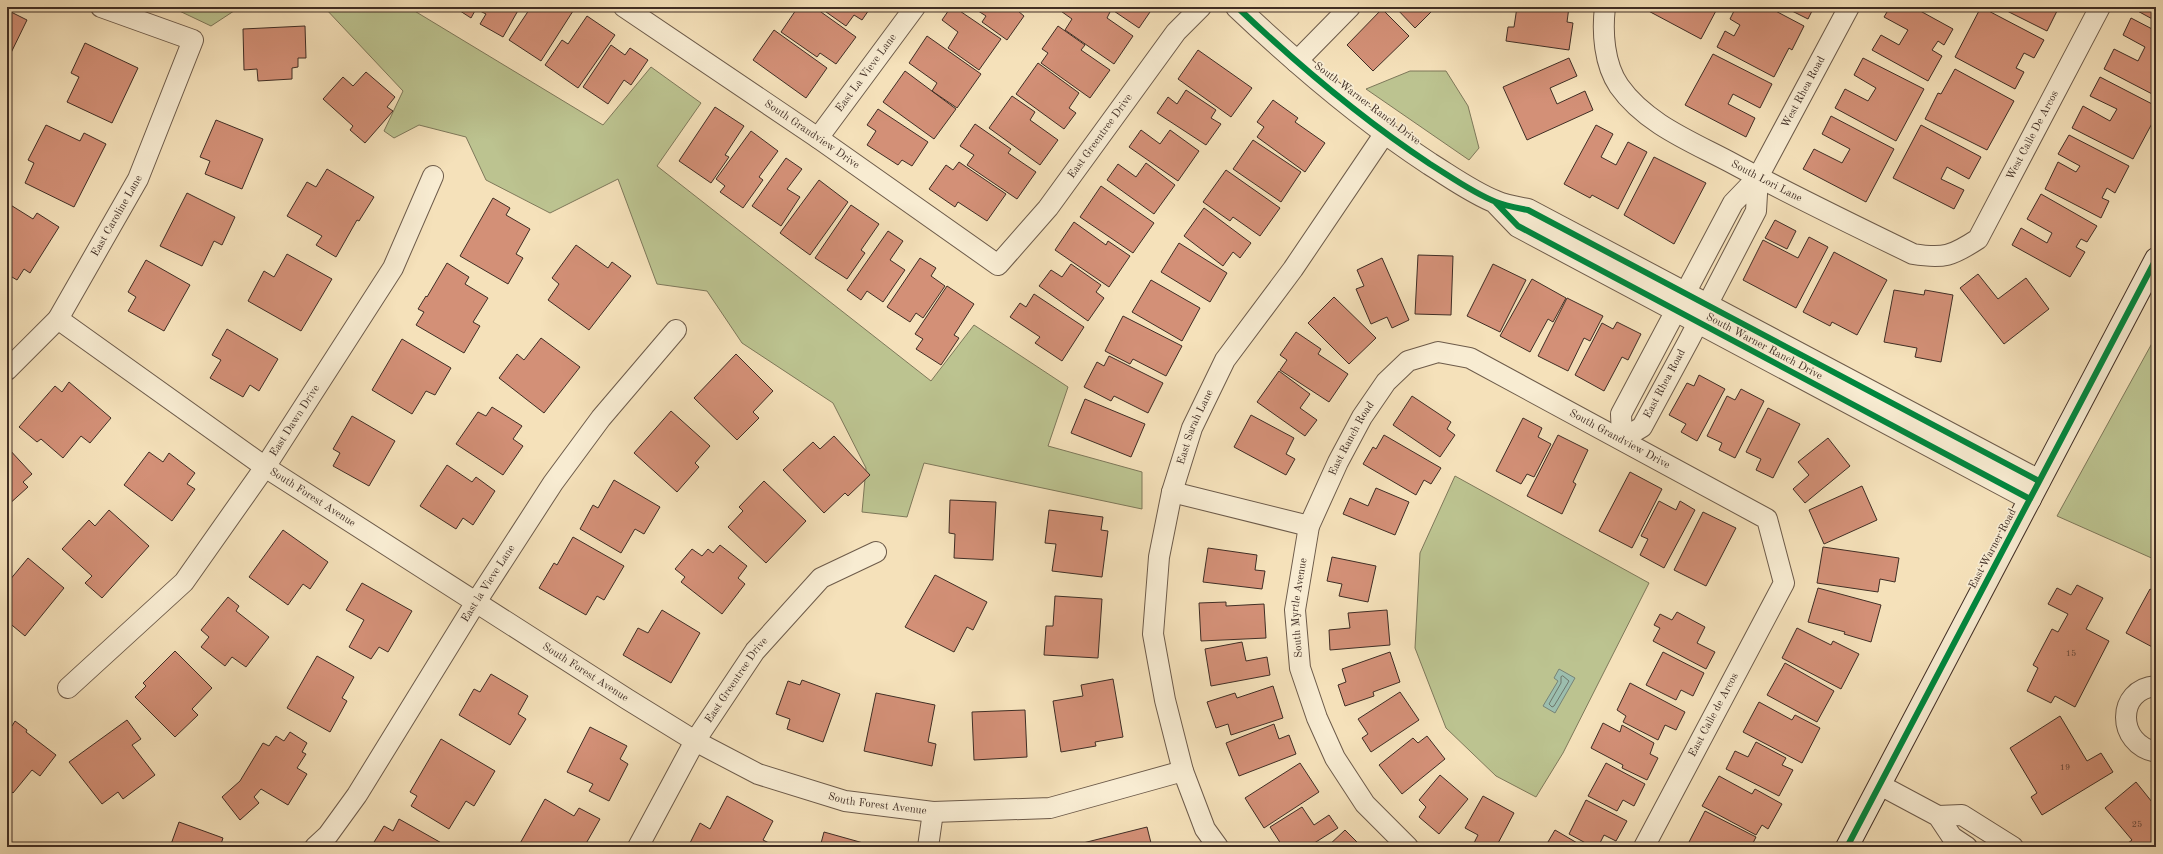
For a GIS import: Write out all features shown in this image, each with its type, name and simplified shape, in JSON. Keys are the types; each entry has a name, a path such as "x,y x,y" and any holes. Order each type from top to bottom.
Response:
{"street":[{"name":"East Caroline Lane","path":"7,370 58,319 138,179 193,40 102,7"},
{"name":"South Grandview Drive","path":"624,7 818,138 998,265"},
{"name":"East La Vieve Lane","path":"818,138 915,7"},
{"name":"East Greentree Drive","path":"998,265 1048,208 1176,32 1201,7"},
{"name":"South Warner Ranch Drive","path":"1237,7 1296,62 1385,133 1456,180 1496,203 1528,210 1681,303 2035,490"},
{"path":"1296,62 1350,7"},
{"name":"South Lori Lane","path":"1605,7 1603,26 1608,59 1619,85 1634,103 1665,127 1758,177 1913,254 1934,258 1955,253"},
{"name":"West Rhea Road","path":"1681,303 1733,203 1758,177 1849,7"},
{"name":"West Calle De Arcos","path":"1955,253 1978,240 2100,7"},
{"name":"East Sarah Lane","path":"1218,847 1205,829 1182,771 1165,700 1154,634 1159,557 1172,492 1192,428 1225,360 1292,269 1385,133"},
{"name":"East Dawn Drive","path":"68,688 184,582 265,467 393,268 433,176"},
{"name":"West Rhea Road","path":"1702,314 1756,211 1758,177"},
{"name":"East Warner Road","path":"1847,847 2156,259"},
{"path":"1622,439 1621,414 1681,303"},
{"name":"East Rhea Road","path":"1622,439 1642,427 1702,314"},
{"name":"South Forest Avenue","path":"58,319 265,467 695,741 758,774 845,801 933,812 1050,808 1182,771"},
{"name":"East la Vieve Lane","path":"315,847 328,835 357,795 476,602 553,483 602,418 676,330"},
{"name":"South Grandview Drive","path":"1408,361 1438,352 1470,358 1622,439 1767,519 1784,583"},
{"name":"East Ranch Road","path":"1309,526 1338,462 1362,417 1386,382 1408,361"},
{"path":"1172,492 1309,526"},
{"name":"South Myrtle Avenue","path":"1309,526 1295,610 1300,668 1317,718 1335,758 1365,804 1408,847"},
{"name":"East Greentree Drive","path":"638,847 695,741 755,651 821,578 876,552"},
{"name":"East Calle de Arcos","path":"1644,847 1784,583"},
{"path":"2156,686 2140,691 2132,699 2126,715 2128,732 2133,740 2147,750 2156,752"},
{"path":"1880,785 1938,816 1952,837 1967,847"},
{"path":"928,847 933,812"},
{"path":"1938,816 1962,815 2012,847"}],"green space":[{"path":"171,7 240,7 211,26"},
{"path":"324,7 408,7 603,125 651,67 701,103 657,166 931,381 974,325 1068,387 1048,446 1142,472 1142,509 924,463 907,517 862,512 866,468 833,403 742,343 707,291 657,284 618,179 550,213 486,180 466,137 419,125 394,138 384,131 403,91"},
{"path":"1410,71 1446,71 1468,106 1479,148 1469,160 1366,89"},
{"path":"2156,336 2156,560 2057,516"},
{"path":"1455,476 1649,583 1563,753 1536,797 1496,776 1446,728 1415,648 1420,553"}],"water":[{"path":"1559,669 1575,678 1555,713 1543,706 1558,681 1554,678"}],"building":[{"path":"454,7 477,7 471,18"},
{"path":"483,7 520,7 503,37 480,24 486,14 480,11"},
{"path":"531,7 567,7 573,11 541,61 509,40"},
{"path":"798,7 814,7 856,37 836,64 820,53 817,57 781,32"},
{"path":"819,7 871,7 862,20 854,15 846,26"},
{"path":"951,7 954,7 1001,39 979,70 948,48 958,32 942,20"},
{"path":"972,7 1021,7 1018,11 1024,16 1007,40 982,22 986,16"},
{"path":"1060,7 1103,7 1110,12 1107,18 1133,36 1114,64 1065,30 1072,19 1058,9"},
{"path":"1108,7 1142,7 1150,12 1139,28"},
{"path":"1395,7 1436,7 1415,28"},
{"path":"1517,7 1569,7 1567,22 1573,23 1569,50 1506,41 1508,27 1514,27"},
{"path":"1641,7 1718,7 1701,39"},
{"path":"1736,7 1768,7 1804,26 1792,50 1789,48 1774,77 1717,47 1725,31 1734,36 1740,25 1730,19"},
{"path":"1784,7 1814,7 1808,19"},
{"path":"1890,7 1913,7 1953,29 1944,45 1938,41 1932,50 1942,56 1928,81 1872,50 1881,35 1899,45 1908,30 1884,17"},
{"path":"1981,7 2044,40 2034,58 2024,53 2016,68 2024,72 2015,89 1955,57"},
{"path":"1999,7 2050,7 2057,11 2047,31"},
{"path":"2135,7 2156,7 2156,21 2134,9"},
{"path":"1382,9 1409,36 1373,71 1347,45"},
{"path":"7,10 27,20 7,61"},
{"path":"587,16 615,35 578,88 545,65 562,40 568,44"},
{"path":"2131,18 2156,31 2156,96 2104,69 2114,49 2138,61 2145,47 2123,35"},
{"path":"305,26 306,58 298,58 298,67 292,68 292,79 258,81 257,69 244,70 243,29"},
{"path":"1058,26 1085,45 1081,50 1110,70 1090,98 1041,63 1048,53 1042,49"},
{"path":"774,30 827,68 806,98 753,60"},
{"path":"927,36 981,74 957,108 932,91 937,83 909,63"},
{"path":"85,43 138,68 112,123 67,102 79,77 71,73"},
{"path":"611,45 625,55 630,48 648,60 631,85 624,80 608,104 583,87"},
{"path":"1198,50 1252,88 1231,117 1178,79"},
{"path":"1713,54 1772,84 1760,108 1733,94 1728,104 1755,118 1746,137 1685,105"},
{"path":"1569,58 1577,76 1550,88 1557,104 1585,91 1593,110 1527,140 1503,87"},
{"path":"1863,58 1924,89 1896,141 1835,108 1845,89 1868,101 1876,88 1854,75"},
{"path":"1038,63 1079,93 1069,108 1076,113 1064,129 1016,94"},
{"path":"1955,69 2014,101 1987,150 1925,119 1938,93 1941,94"},
{"path":"905,71 956,109 934,139 883,102"},
{"path":"366,72 395,97 387,107 393,111 365,143 350,130 353,126 323,99 343,77 353,86"},
{"path":"2100,77 2156,106 2156,116 2133,159 2072,128 2083,106 2110,121 2117,109 2090,96"},
{"path":"1186,90 1216,110 1211,118 1221,124 1206,145 1157,113 1168,97 1177,104"},
{"path":"1012,96 1035,112 1030,120 1058,140 1040,165 989,128"},
{"path":"1273,100 1298,118 1295,122 1325,143 1305,172 1257,137 1264,127 1257,122"},
{"path":"715,107 744,126 725,155 729,157 711,183 679,161"},
{"path":"878,109 928,142 912,166 902,160 898,165 867,145 876,131 867,125"},
{"path":"1831,116 1894,149 1866,202 1803,169 1814,149 1842,163 1850,149 1822,134"},
{"path":"216,120 263,139 242,189 205,174 210,161 200,157"},
{"path":"975,124 1011,149 1008,153 1036,172 1017,199 967,165 974,155 960,146"},
{"path":"46,125 80,141 84,133 106,144 74,207 25,183 34,163 28,160"},
{"path":"1596,125 1613,134 1601,157 1616,165 1628,142 1647,152 1618,209 1592,195 1590,198 1564,184"},
{"path":"1921,125 1981,157 1969,179 1947,167 1941,179 1964,190 1954,209 1893,178"},
{"path":"1141,130 1160,144 1170,130 1199,151 1178,181 1129,147"},
{"path":"751,131 778,151 759,177 763,180 743,208 720,192 725,186 716,179"},
{"path":"2069,135 2129,166 2115,193 2107,188 2102,198 2109,201 2101,218 2045,189 2058,162 2076,172 2080,166 2058,154"},
{"path":"1253,140 1301,172 1281,202 1233,169"},
{"path":"1654,157 1706,183 1674,244 1624,215"},
{"path":"786,158 802,169 787,189 800,197 781,226 752,206"},
{"path":"959,162 1006,194 987,221 958,202 955,207 929,189 946,165 953,170"},
{"path":"1146,163 1175,185 1154,214 1107,180 1118,164 1136,177"},
{"path":"327,169 374,197 359,221 357,220 336,257 316,245 322,236 287,216 307,182 316,187"},
{"path":"1226,170 1280,208 1260,236 1233,217 1230,221 1203,202"},
{"path":"819,180 848,202 810,255 780,233"},
{"path":"1101,186 1154,223 1133,253 1080,217"},
{"path":"187,193 235,217 222,245 214,241 202,266 160,246"},
{"path":"2041,194 2097,226 2087,242 2081,239 2076,247 2085,252 2070,277 2012,245 2021,228 2047,243 2052,233 2027,219"},
{"path":"493,198 510,208 506,215 530,229 516,254 523,258 508,284 460,256"},
{"path":"9,204 33,219 37,213 59,227 30,273 24,269 17,280 7,274 7,207"},
{"path":"851,205 879,224 861,250 865,253 847,279 815,258"},
{"path":"1204,208 1251,243 1240,258 1233,252 1223,266 1184,236"},
{"path":"1775,220 1796,231 1787,249 1765,238"},
{"path":"1074,222 1106,245 1108,241 1130,256 1109,287 1055,250"},
{"path":"888,231 903,241 890,260 905,270 883,302 867,291 861,300 847,290"},
{"path":"1809,237 1828,247 1796,308 1743,280 1763,240 1798,258"},
{"path":"1179,243 1227,273 1210,302 1161,272"},
{"path":"576,245 608,268 612,262 631,276 589,330 548,300 559,284 552,278"},
{"path":"1834,252 1887,280 1857,335 1832,322 1830,326 1803,312"},
{"path":"287,254 332,279 301,331 248,301 264,271 274,277"},
{"path":"1418,255 1453,256 1451,315 1415,314"},
{"path":"920,258 936,268 931,276 945,286 923,318 916,313 910,322 887,307"},
{"path":"1382,258 1409,320 1392,328 1387,317 1371,324 1356,289 1364,286 1357,270"},
{"path":"146,260 190,285 164,331 128,311 136,297 128,292"},
{"path":"447,263 469,277 465,284 488,298 473,322 480,326 464,353 416,325 424,312 418,309 426,296 427,297"},
{"path":"1071,264 1101,285 1096,292 1104,298 1088,321 1039,286 1051,270 1062,277"},
{"path":"1493,264 1526,280 1500,332 1467,316"},
{"path":"1978,274 1998,299 2026,278 2049,309 2004,344 1960,288"},
{"path":"1532,279 1566,298 1553,322 1548,319 1530,352 1500,336"},
{"path":"1151,280 1200,308 1182,341 1132,312"},
{"path":"947,286 974,304 954,335 959,338 941,365 916,349 923,339 915,334"},
{"path":"1894,290 1924,295 1925,290 1953,295 1941,362 1915,357 1917,348 1884,342"},
{"path":"1034,294 1084,327 1062,361 1035,343 1040,337 1010,317 1020,303 1026,307"},
{"path":"1334,297 1376,338 1349,364 1308,323"},
{"path":"1567,298 1603,316 1590,341 1584,338 1568,371 1538,356"},
{"path":"1123,316 1182,346 1166,376 1133,359 1130,364 1105,351"},
{"path":"1617,322 1641,334 1628,360 1622,357 1604,391 1575,375 1602,323 1613,329"},
{"path":"227,329 278,359 259,391 250,385 243,397 210,378 221,360 212,355"},
{"path":"1296,332 1321,349 1318,354 1348,374 1329,402 1280,370 1287,360 1280,355"},
{"path":"541,338 580,367 544,413 499,378 517,354 524,360"},
{"path":"402,339 451,368 435,395 426,391 412,414 372,390"},
{"path":"736,354 773,391 753,412 759,418 737,440 694,398"},
{"path":"1109,356 1163,383 1148,413 1114,396 1111,401 1084,387 1097,362 1104,366"},
{"path":"1279,371 1310,394 1300,408 1317,420 1305,436 1257,402"},
{"path":"1699,375 1725,389 1697,441 1681,432 1686,424 1669,415 1687,383 1694,386"},
{"path":"69,382 111,418 90,443 81,436 63,458 41,439 37,442 19,427 55,386 62,392"},
{"path":"1741,389 1764,401 1735,458 1719,450 1722,443 1707,436 1727,396 1735,400"},
{"path":"1412,396 1451,422 1447,429 1455,435 1440,457 1393,425"},
{"path":"1085,399 1145,424 1131,457 1071,433"},
{"path":"492,407 522,426 513,439 523,446 503,475 456,444 478,412 486,416"},
{"path":"1768,408 1800,424 1773,478 1756,470 1761,459 1746,452"},
{"path":"671,411 710,446 695,463 699,467 677,492 634,453"},
{"path":"1251,415 1294,438 1286,454 1295,459 1286,475 1234,447"},
{"path":"352,416 395,441 369,486 333,466 340,453 333,449"},
{"path":"1523,418 1542,428 1538,437 1551,444 1534,477 1527,474 1521,484 1496,471"},
{"path":"1384,435 1441,468 1431,484 1424,480 1416,495 1363,464 1373,447 1376,449"},
{"path":"1558,435 1588,450 1573,482 1576,484 1562,514 1527,496"},
{"path":"834,436 870,475 848,496 845,493 824,513 783,470 813,442 820,449"},
{"path":"1828,438 1850,466 1805,503 1793,489 1809,475 1798,462"},
{"path":"8,448 32,474 23,482 28,487 7,506"},
{"path":"149,452 163,462 169,453 195,473 187,484 195,489 172,521 124,485"},
{"path":"447,465 472,482 476,477 495,491 473,525 463,518 456,529 420,506"},
{"path":"1630,472 1662,489 1632,548 1599,531"},
{"path":"614,480 660,507 644,534 635,529 621,553 580,529 593,505 598,508"},
{"path":"764,481 806,521 766,563 728,527 743,511 739,507"},
{"path":"1862,486 1877,520 1824,544 1809,510"},
{"path":"1376,488 1409,502 1395,535 1343,514 1350,498 1368,506"},
{"path":"950,500 996,502 993,560 954,558 955,534 949,533"},
{"path":"1659,501 1676,510 1680,501 1695,510 1664,568 1640,555 1648,539 1641,536"},
{"path":"109,510 149,546 102,598 85,583 92,576 62,549 89,520 95,526"},
{"path":"1049,510 1103,517 1101,530 1108,531 1102,577 1052,571 1056,544 1045,543"},
{"path":"1703,512 1736,528 1706,586 1674,570"},
{"path":"283,530 328,562 310,589 303,584 288,605 249,577"},
{"path":"573,537 624,566 604,600 597,596 586,615 539,588 554,563 557,565"},
{"path":"720,545 747,566 738,578 745,584 722,614 681,582 685,577 675,569 692,549 702,556 708,549 713,553"},
{"path":"1823,547 1899,558 1895,582 1880,579 1878,592 1817,583"},
{"path":"1208,548 1257,555 1255,570 1265,571 1262,589 1203,582"},
{"path":"1332,557 1376,566 1368,602 1339,596 1342,584 1327,581"},
{"path":"28,558 64,588 25,636 7,621 7,580 9,581"},
{"path":"935,575 987,602 973,630 967,627 954,652 905,627"},
{"path":"362,583 412,611 388,652 379,647 371,659 349,647 364,620 346,610"},
{"path":"2077,585 2103,598 2086,629 2109,641 2075,707 2055,696 2051,703 2027,691 2038,668 2033,665 2052,629 2058,632 2068,614 2048,604 2057,588 2071,595"},
{"path":"1818,588 1881,605 1871,642 1844,634 1845,632 1808,622"},
{"path":"2150,589 2156,592 2156,649 2126,633"},
{"path":"1055,596 1102,599 1098,658 1044,655 1046,626 1053,626"},
{"path":"228,597 239,606 236,611 269,637 246,667 232,657 225,666 201,647 209,637 201,630"},
{"path":"1226,602 1226,606 1264,604 1266,638 1201,641 1199,603"},
{"path":"662,610 700,633 671,683 623,655 638,628 648,633"},
{"path":"1387,610 1390,645 1330,650 1329,630 1350,628 1348,613"},
{"path":"1677,612 1705,627 1697,643 1715,652 1706,669 1653,641 1660,628 1654,625 1660,614 1672,620"},
{"path":"1797,628 1831,645 1833,641 1859,654 1841,689 1782,658"},
{"path":"1242,642 1246,661 1267,657 1270,675 1211,686 1205,649"},
{"path":"175,651 212,688 192,709 198,715 175,737 135,697 146,686 143,683"},
{"path":"1390,652 1400,682 1373,692 1374,696 1345,706 1338,685 1346,682 1342,669"},
{"path":"1663,652 1704,673 1693,696 1681,690 1676,700 1646,685"},
{"path":"317,656 354,677 342,698 347,701 330,732 287,708"},
{"path":"1785,663 1834,691 1817,722 1767,695"},
{"path":"491,674 528,696 518,714 526,719 510,745 459,715 474,689 480,692"},
{"path":"1113,679 1123,737 1095,742 1096,746 1061,752 1053,701 1083,696 1081,685"},
{"path":"802,680 840,694 823,742 787,729 790,719 776,714 788,681 800,685"},
{"path":"1630,683 1685,712 1676,730 1665,725 1658,740 1623,722 1626,716 1617,710"},
{"path":"1273,686 1283,718 1231,735 1228,724 1216,728 1207,702 1235,693 1237,698"},
{"path":"1400,692 1419,720 1371,752 1362,738 1368,734 1358,719"},
{"path":"876,693 935,705 928,742 936,744 932,766 864,751"},
{"path":"1759,702 1792,720 1795,715 1820,728 1802,763 1743,732"},
{"path":"1025,710 1027,757 974,760 972,712"},
{"path":"2060,716 2087,761 2101,753 2113,772 2042,815 2031,797 2037,793 2010,748"},
{"path":"127,720 141,739 132,745 155,775 123,799 118,792 102,804 69,762"},
{"path":"15,721 27,730 26,732 56,755 40,776 32,770 13,793 7,788 7,722 12,726"},
{"path":"1603,723 1620,732 1622,725 1654,743 1650,754 1658,758 1647,780 1622,768 1623,765 1591,748"},
{"path":"1274,724 1279,739 1289,735 1296,754 1239,776 1226,743"},
{"path":"590,727 627,746 620,759 628,764 609,801 589,791 593,784 567,772"},
{"path":"290,732 307,743 302,752 306,754 297,768 307,774 288,805 261,789 254,797 259,803 240,820 222,797 240,781 263,743 269,746 276,736 284,741"},
{"path":"1427,736 1445,759 1402,794 1379,765 1413,738 1418,743"},
{"path":"441,739 495,771 474,806 466,801 449,829 411,806 417,796 410,792"},
{"path":"1756,742 1786,758 1782,765 1793,770 1779,796 1726,769 1735,751 1748,757"},
{"path":"1300,763 1319,792 1264,828 1245,798"},
{"path":"1606,763 1645,784 1634,806 1623,800 1617,811 1588,796"},
{"path":"1440,775 1468,799 1439,834 1419,817 1426,807 1419,800"},
{"path":"1719,776 1752,794 1755,789 1782,804 1768,829 1762,825 1756,835 1702,806"},
{"path":"2136,782 2156,807 2156,847 2123,847 2132,840 2105,808"},
{"path":"727,796 773,821 763,840 769,843 767,847 688,847 700,823 710,829"},
{"path":"1483,796 1514,813 1496,847 1472,847 1478,835 1465,828"},
{"path":"545,799 574,816 579,808 600,819 584,847 577,845 575,847 518,847"},
{"path":"1586,800 1627,821 1616,841 1604,835 1598,847 1593,847 1569,834"},
{"path":"1302,807 1314,825 1329,815 1338,828 1308,847 1283,847 1270,827"},
{"path":"1705,811 1756,837 1751,847 1693,847 1688,844"},
{"path":"399,819 445,845 444,847 371,847 384,826 393,831"},
{"path":"179,822 223,838 220,847 170,847"},
{"path":"1147,827 1152,847 1080,847 1079,844"},
{"path":"1345,830 1362,847 1327,847"},
{"path":"1555,830 1584,847 1545,847"},
{"path":"824,832 874,846 874,847 820,847"}],"cycle path":[{"path":"1237,7 1306,70 1354,109 1430,164 1471,189 1500,203 1528,210 2039,481"},
{"path":"1496,203 1518,226 2030,499"},
{"path":"1847,847 2156,259"}]}
